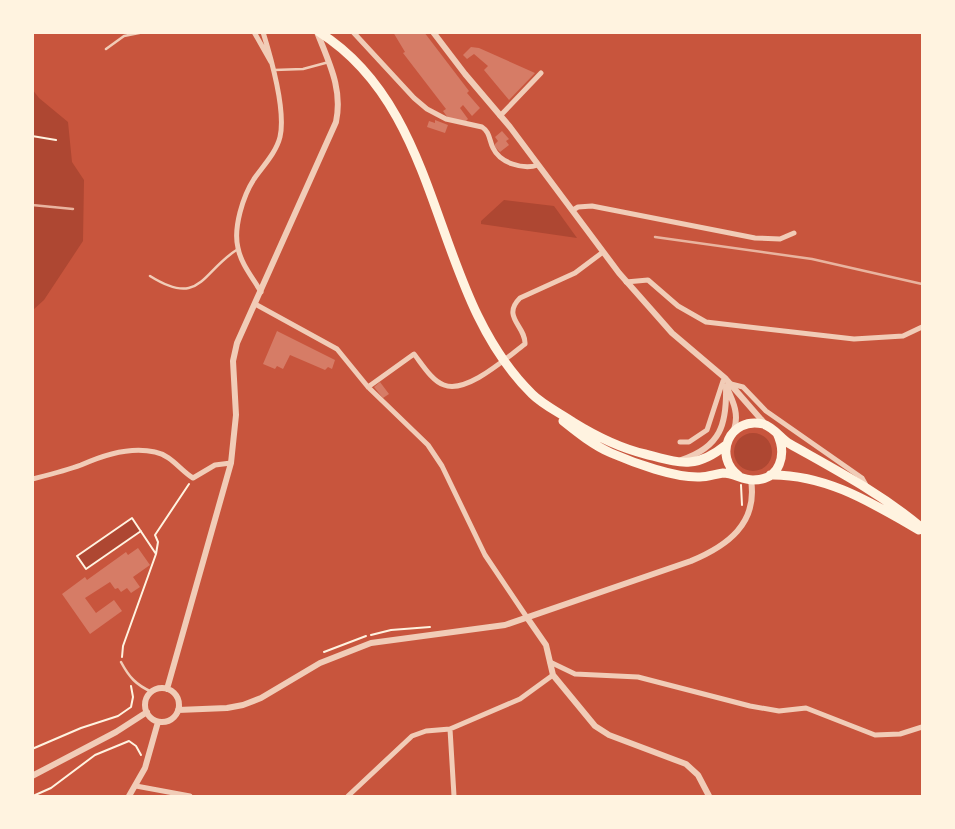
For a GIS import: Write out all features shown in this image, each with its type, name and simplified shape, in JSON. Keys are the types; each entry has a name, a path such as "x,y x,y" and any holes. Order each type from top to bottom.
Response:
{"highway":[{"path":"318,32 354,58 373,80 393,112 416,157 468,297 488,336 505,362 533,395 583,438 611,453 665,472 698,477 724,473 751,480 770,476 794,475 862,497 922,532"},
{"path":"533,395 588,431 636,452 676,462 694,462 710,458 726,445 734,430 753,422 766,424 788,443 867,488 898,508 922,528"},
{"path":"770,476 779,466 783,455 782,444 777,433"},
{"path":"726,445 726,459 730,467 741,477"}],"street":[{"path":"254,32 272,63"},
{"path":"261,292 238,249 237,234 246,198 253,180 277,145 281,131 274,70 263,32"},
{"path":"167,690 231,463 236,415 234,352 240,334 256,304 335,128 339,104 336,80 318,32"},
{"path":"353,32 427,110 446,119 482,127 486,130 496,154 502,159 528,167 538,165"},
{"path":"433,32 567,201 626,282 672,333 716,371 766,424"},
{"path":"500,116 541,73"},
{"path":"573,210 578,207 592,206 755,238 780,239 794,233"},
{"path":"368,388 414,354 428,372 442,385 458,388 480,376 524,344 525,338 513,313 514,304 520,298 576,273 603,252"},
{"path":"626,282 648,280 678,306 706,322 854,339 903,336 922,327"},
{"path":"256,304 337,349 368,388 419,436 436,456 485,555 546,645 554,675 595,726 610,735 686,764 698,775 709,796"},
{"path":"727,384 736,411 737,421 734,430"},
{"path":"680,442 689,442 707,430 727,384"},
{"path":"676,462 693,456 711,445 722,429 726,408 727,384"},
{"path":"727,384 744,387 766,411 862,478 867,488"},
{"path":"32,479 81,464 96,456 112,453 155,452 168,457 193,478 215,465 231,463"},
{"path":"178,710 226,708 243,705 261,698 320,663 371,643 395,638 486,630 528,619 691,562 716,550 739,530 748,516 754,498 751,480"},
{"path":"550,662 575,674 638,677 750,706 779,710 806,708 875,735 900,734 922,726"},
{"path":"348,796 412,736 426,731 450,729 529,695 554,675"},
{"path":"167,690 175,695 178,710 172,718 158,722 147,712 146,701 152,692 167,690"},
{"path":"32,776 116,732 147,712"},
{"path":"129,796 136,786 148,759 158,722"},
{"path":"450,729 454,796"},
{"path":"136,786 190,796"}],"lane":[{"path":"106,49 124,36 144,32"},
{"path":"274,70 303,70 329,62"},
{"path":"150,276 171,288 188,289 205,278 226,257 238,249"},
{"path":"121,662 130,678 152,692"}],"path":[{"path":"32,136 56,140"},
{"path":"741,477 742,506"},
{"path":"121,662 123,646 156,554 158,542 155,535 193,478"},
{"path":"141,531 86,569 77,556 132,518 141,531 156,554"},
{"path":"318,655 370,635 392,630 433,626"},
{"path":"32,748 72,731 118,716 131,707 133,698 130,678"},
{"path":"127,734 141,755 148,759"},
{"path":"33,796 51,788 95,756 130,741"}],"shaded area":[{"path":"32,89 39,98 68,122 72,162 84,180 83,241 44,300 33,310"},
{"path":"504,200 554,206 577,238 481,224 481,221"},
{"path":"753,433 766,439 772,452 766,465 753,471 740,465 734,452 740,439"},
{"path":"132,518 141,531 86,569 77,557"}],"building":[{"path":"393,32 424,32 469,91 467,93 480,108 472,116 463,105 460,108 468,119 465,122 448,118 443,111 446,109 403,53 405,52"},
{"path":"471,47 479,48 535,73 509,100 484,70 488,66 474,54 467,59 463,55"},
{"path":"435,120 448,125 445,133 427,127 429,121 435,123"},
{"path":"502,131 509,139 506,141 509,145 500,152 495,147 498,141 495,137"},
{"path":"277,331 335,360 332,369 328,367 325,370 290,355 283,369 277,366 275,369 263,364"},
{"path":"380,382 389,394 383,398 374,387"},
{"path":"138,548 150,565 133,577 140,587 131,593 127,588 121,592 118,588 115,589 110,582 85,598 96,613 114,600 122,611 90,634 62,594 85,577 87,580 126,552 128,555"}],"railway":[{"path":"32,205 73,209"},
{"path":"655,237 812,259 922,284"}]}
